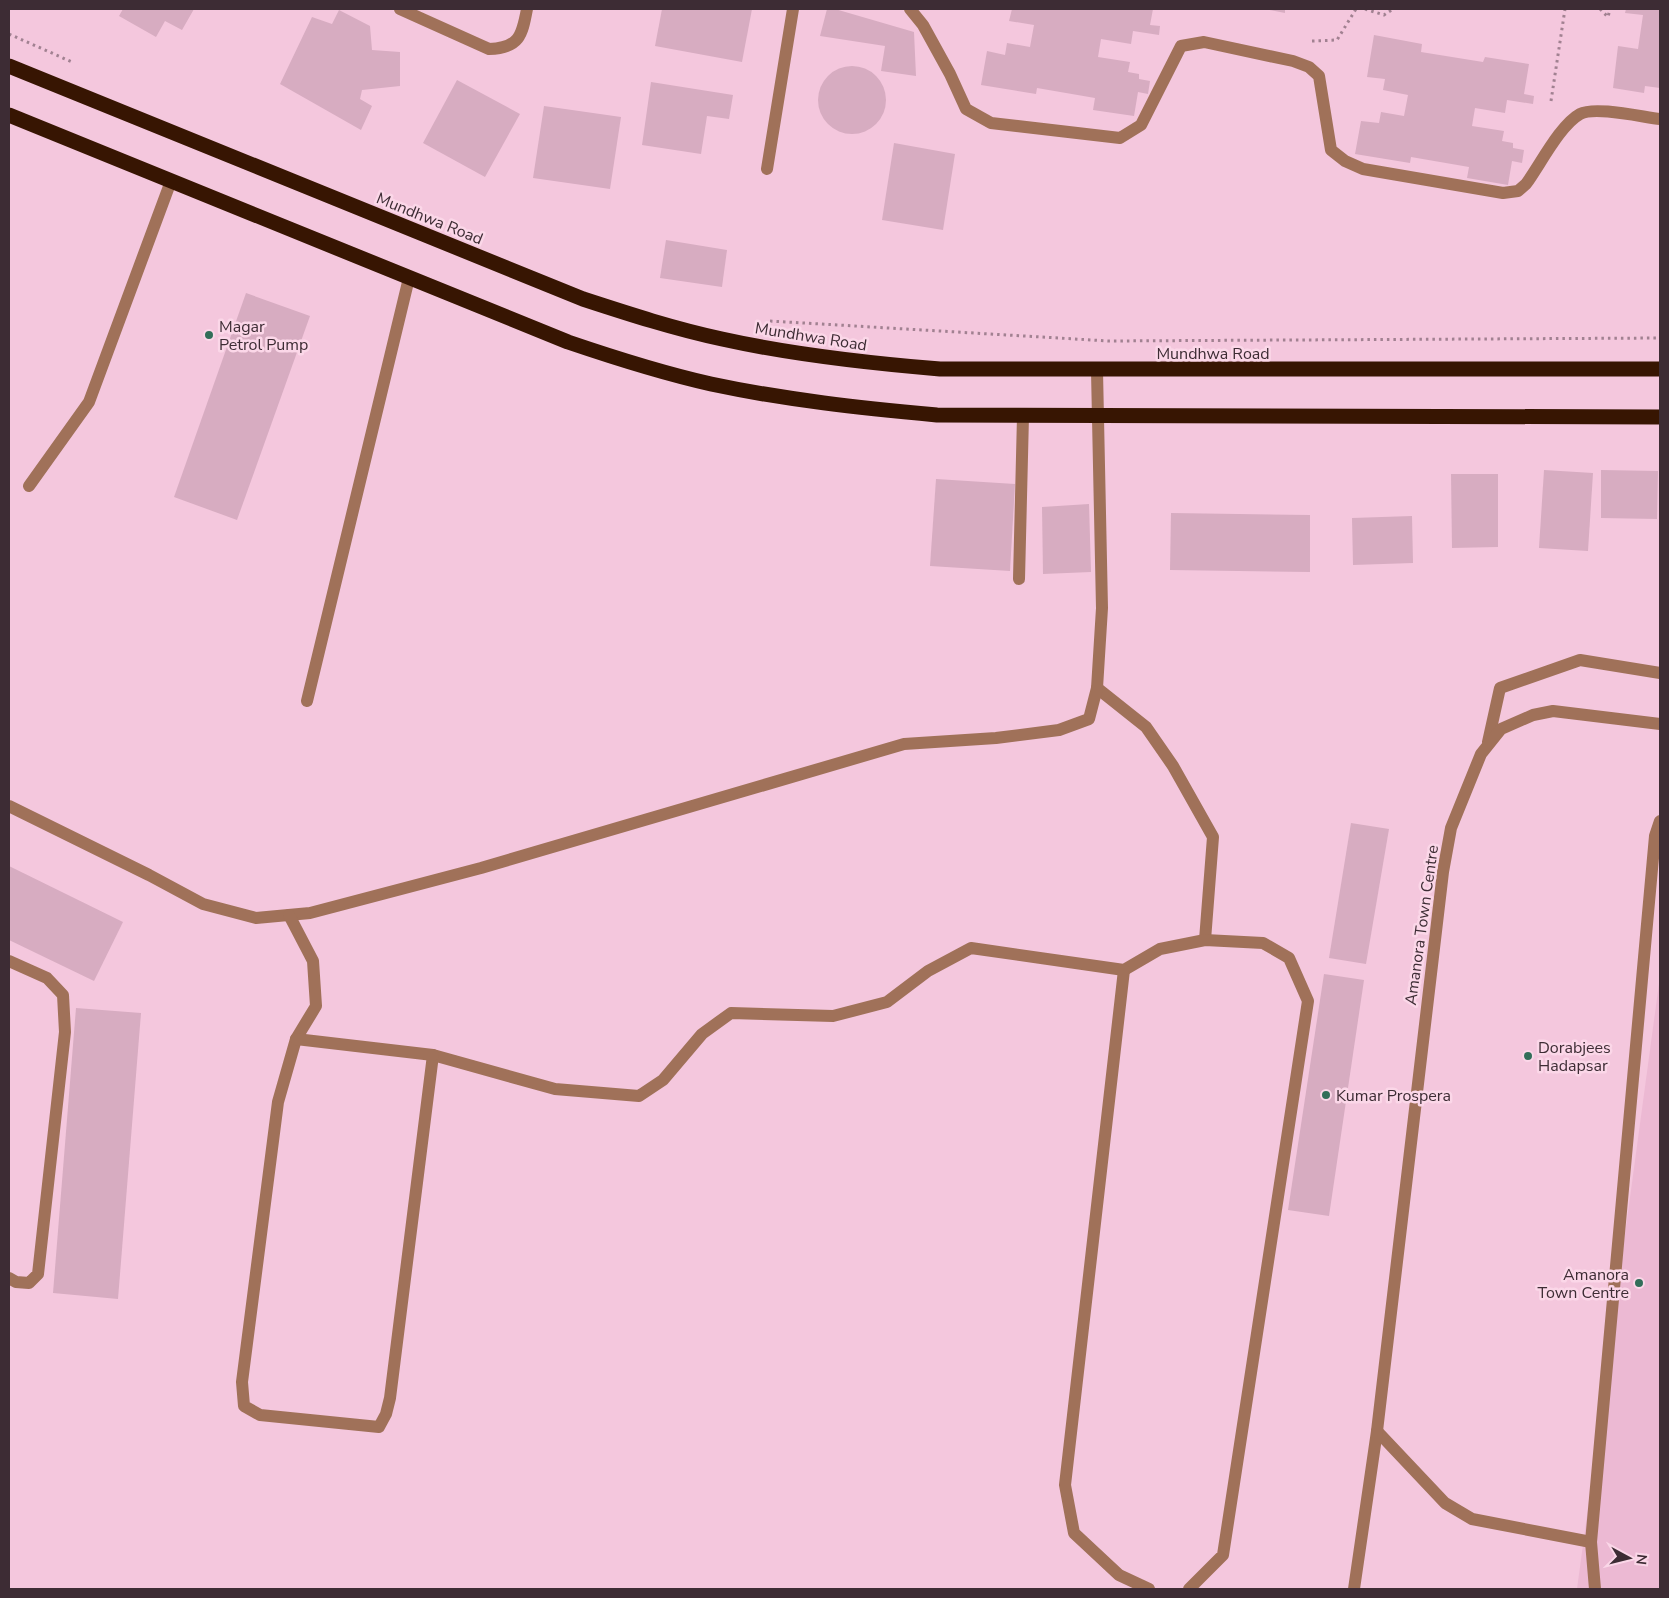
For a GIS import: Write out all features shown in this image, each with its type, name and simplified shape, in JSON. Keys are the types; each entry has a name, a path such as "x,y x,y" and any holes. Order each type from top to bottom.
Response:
{"highway":[{"name":"Mundhwa Road","path":"9,66 583,299 650,321 777,350 862,362 940,369 1097,371 1660,370"},
{"path":"9,115 568,342 638,365 710,383 856,408 937,414 1023,416 1660,417"}],"street":[{"path":"400,9 489,50 504,49 514,41 523,31 527,9"},
{"path":"767,169 793,9"},
{"path":"910,9 923,25 966,109 991,122 1120,138 1141,125 1181,46 1204,42 1293,61 1309,67 1319,76 1332,150 1345,161 1363,169 1503,193 1518,191 1526,184 1568,124 1581,113 1592,111 1660,119"},
{"path":"29,486 89,402 171,181"},
{"path":"307,701 409,278"},
{"path":"9,806 149,875 203,904 256,918 310,913 481,868 904,744 996,738 1059,730 1089,719 1097,688 1102,608 1097,371"},
{"path":"1019,578 1023,416"},
{"name":"Amanora Town Centre","path":"1487,747 1500,688 1580,660 1660,672"},
{"path":"1097,688 1146,728 1174,766 1213,837 1205,940"},
{"name":"Amanora Town Centre","path":"1354,1589 1377,1431 1443,872 1451,828 1481,754 1501,729 1533,715 1553,711 1660,724"},
{"path":"1595,1589 1591,1542 1655,836 1660,821"},
{"path":"289,915 313,961 316,1006 296,1039 278,1102 242,1382 244,1406 260,1415 379,1426 386,1414 434,1055"},
{"path":"296,1039 434,1055 554,1089 639,1096 663,1080 702,1034 731,1014 832,1016 887,1002 928,971 971,948 1124,970 1160,949 1205,940 1263,943 1289,958 1308,1001 1223,1556 1189,1589"},
{"path":"9,961 47,978 64,995 65,1032 38,1274 29,1283 16,1282 9,1278"},
{"path":"1124,970 1065,1485 1074,1533 1119,1576 1149,1589"},
{"path":"1377,1431 1445,1503 1472,1519 1591,1542"}],"path":[{"path":"1293,61 1299,41 1337,40 1356,9"},
{"path":"1365,9 1384,15 1393,9"},
{"path":"1551,101 1565,9"},
{"path":"1600,9 1608,18 1610,9"},
{"path":"768,320 1109,341 1660,338"}],"shaded area":[{"name":"Amanora Town Centre","path":"1660,976 1660,1589 1577,1589"}],"building":[{"path":"123,9 194,9 182,30 165,21 156,37 119,16"},
{"path":"662,9 752,9 742,62 655,46"},
{"path":"827,9 835,9 914,32 916,76 881,71 885,46 820,36"},
{"path":"1012,9 1153,9 1150,25 1160,26 1159,35 1133,31 1131,44 1101,39 1098,57 1130,62 1128,72 1139,74 1139,79 1150,81 1148,94 1138,92 1134,116 1093,110 1095,98 1037,88 1036,94 981,85 987,51 1005,55 1007,43 1030,47 1034,25 1009,21"},
{"path":"1265,9 1285,9 1285,13"},
{"path":"1626,9 1660,9 1660,88 1645,86 1644,93 1613,88 1618,46 1638,49 1643,15 1625,13"},
{"path":"339,10 370,26 372,50 400,52 400,86 362,90 360,99 372,106 361,130 280,84 312,17 332,24"},
{"path":"1374,35 1422,44 1421,52 1483,62 1485,57 1529,64 1524,94 1534,96 1533,104 1507,100 1505,113 1475,108 1472,126 1504,131 1502,141 1513,143 1513,148 1524,150 1522,163 1512,161 1508,185 1467,178 1469,167 1411,157 1410,163 1355,154 1361,121 1379,123 1381,112 1404,116 1408,95 1383,90 1385,79 1367,77"},
{"path":"852,66 865,68 876,76 884,87 886,100 884,113 876,124 865,132 852,134 839,132 828,124 820,113 818,100 820,87 828,76 839,68"},
{"path":"457,80 520,114 485,177 423,143"},
{"path":"651,82 733,95 729,119 707,116 701,154 642,145"},
{"path":"544,106 621,117 610,189 533,178"},
{"path":"894,143 955,154 943,230 882,220"},
{"path":"666,240 727,250 722,287 660,278"},
{"path":"246,293 310,316 237,520 174,497"},
{"path":"1544,470 1593,473 1588,551 1539,548"},
{"path":"1601,470 1658,471 1657,519 1601,518"},
{"path":"1451,474 1498,474 1498,547 1452,548"},
{"path":"936,479 1015,484 1010,571 930,566"},
{"path":"1089,504 1091,572 1043,574 1042,507"},
{"path":"1171,513 1310,515 1310,572 1170,570"},
{"path":"1412,516 1413,563 1353,565 1352,518"},
{"path":"1351,823 1389,829 1366,964 1329,958"},
{"path":"9,866 123,922 94,981 9,940"},
{"name":"Kumar Prospera","path":"1324,974 1364,980 1329,1216 1288,1210"},
{"path":"76,1008 141,1013 118,1299 53,1293"}],"place":[{"name":"Magar Petrol Pump","path":"209,335"},
{"name":"Dorabjees Hadapsar","path":"1528,1056"},
{"name":"Kumar Prospera","path":"1326,1095"},
{"name":"Amanora Town Centre","path":"1639,1283"}]}
